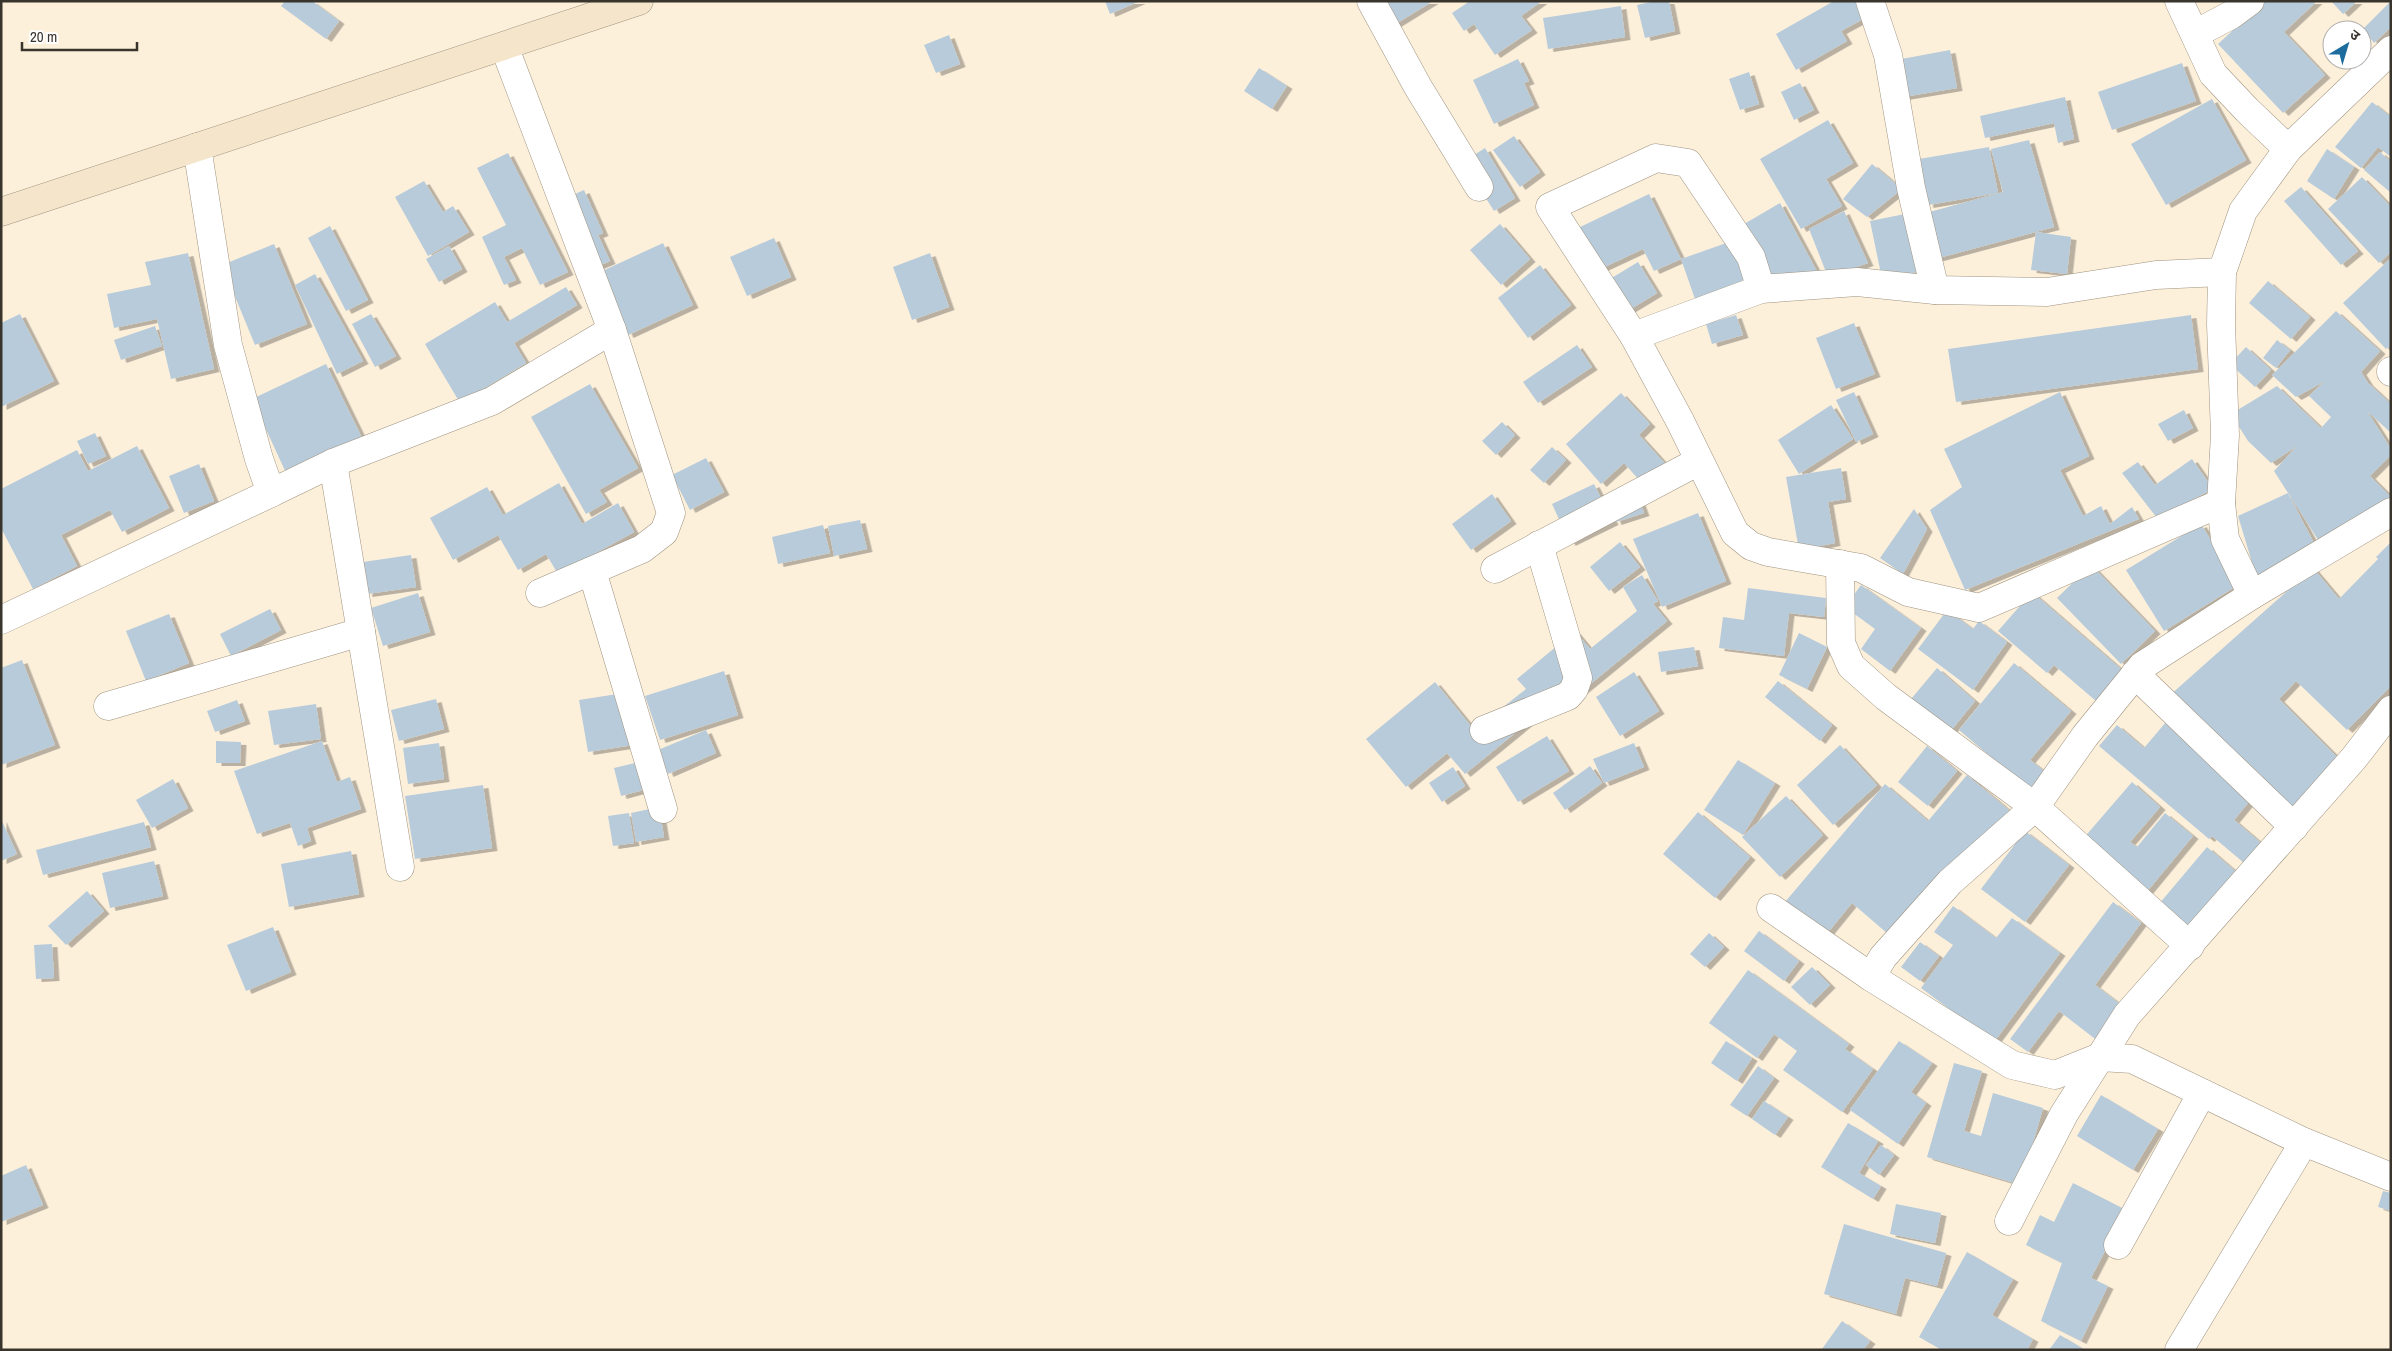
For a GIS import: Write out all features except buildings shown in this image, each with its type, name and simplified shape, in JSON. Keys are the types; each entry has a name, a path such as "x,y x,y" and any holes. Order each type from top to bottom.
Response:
{"main road":[{"path":"1,212 639,1"}],"street":[{"path":"1370,1 1418,87 1479,187"},
{"path":"1870,1 1888,56 1911,188 1935,290"},
{"path":"2179,1 2213,74 2288,149"},
{"path":"2195,34 2231,15 2250,1"},
{"path":"504,46 612,330 671,513 664,532 642,549 540,593"},
{"path":"2252,595 2225,539 2221,503 2224,435 2221,324 2222,272 2243,211 2288,149 2391,50"},
{"path":"197,147 228,345 259,459 271,493"},
{"path":"1762,289 1751,257 1688,163 1656,158 1550,207 1634,336 1680,421 1735,533 1750,546 1768,552 1861,568 1908,592 1979,608 2221,503"},
{"path":"1634,336 1762,289 1857,282 1935,290 2047,292 2156,275 2222,272"},
{"path":"1,620 332,463 492,401 612,330"},
{"path":"1495,569 1699,461"},
{"path":"332,463 400,866"},
{"path":"1871,977 1883,958 1950,882 2035,806 2085,736 2142,666 2252,595 2391,512"},
{"path":"1484,730 1568,696 1574,689 1578,678 1540,545"},
{"path":"1840,564 1841,643 1851,666 1886,697 2035,806 2190,946"},
{"path":"592,571 663,809"},
{"path":"108,706 361,632"},
{"path":"2136,674 2294,827"},
{"path":"2009,1221 2064,1114 2127,1015 2190,946 2354,758 2391,710"},
{"path":"1771,908 1871,977 2012,1065 2055,1075 2100,1057 2132,1059 2304,1142 2391,1177"},
{"path":"2118,1246 2202,1093"},
{"path":"2179,1350 2304,1142"}]}
